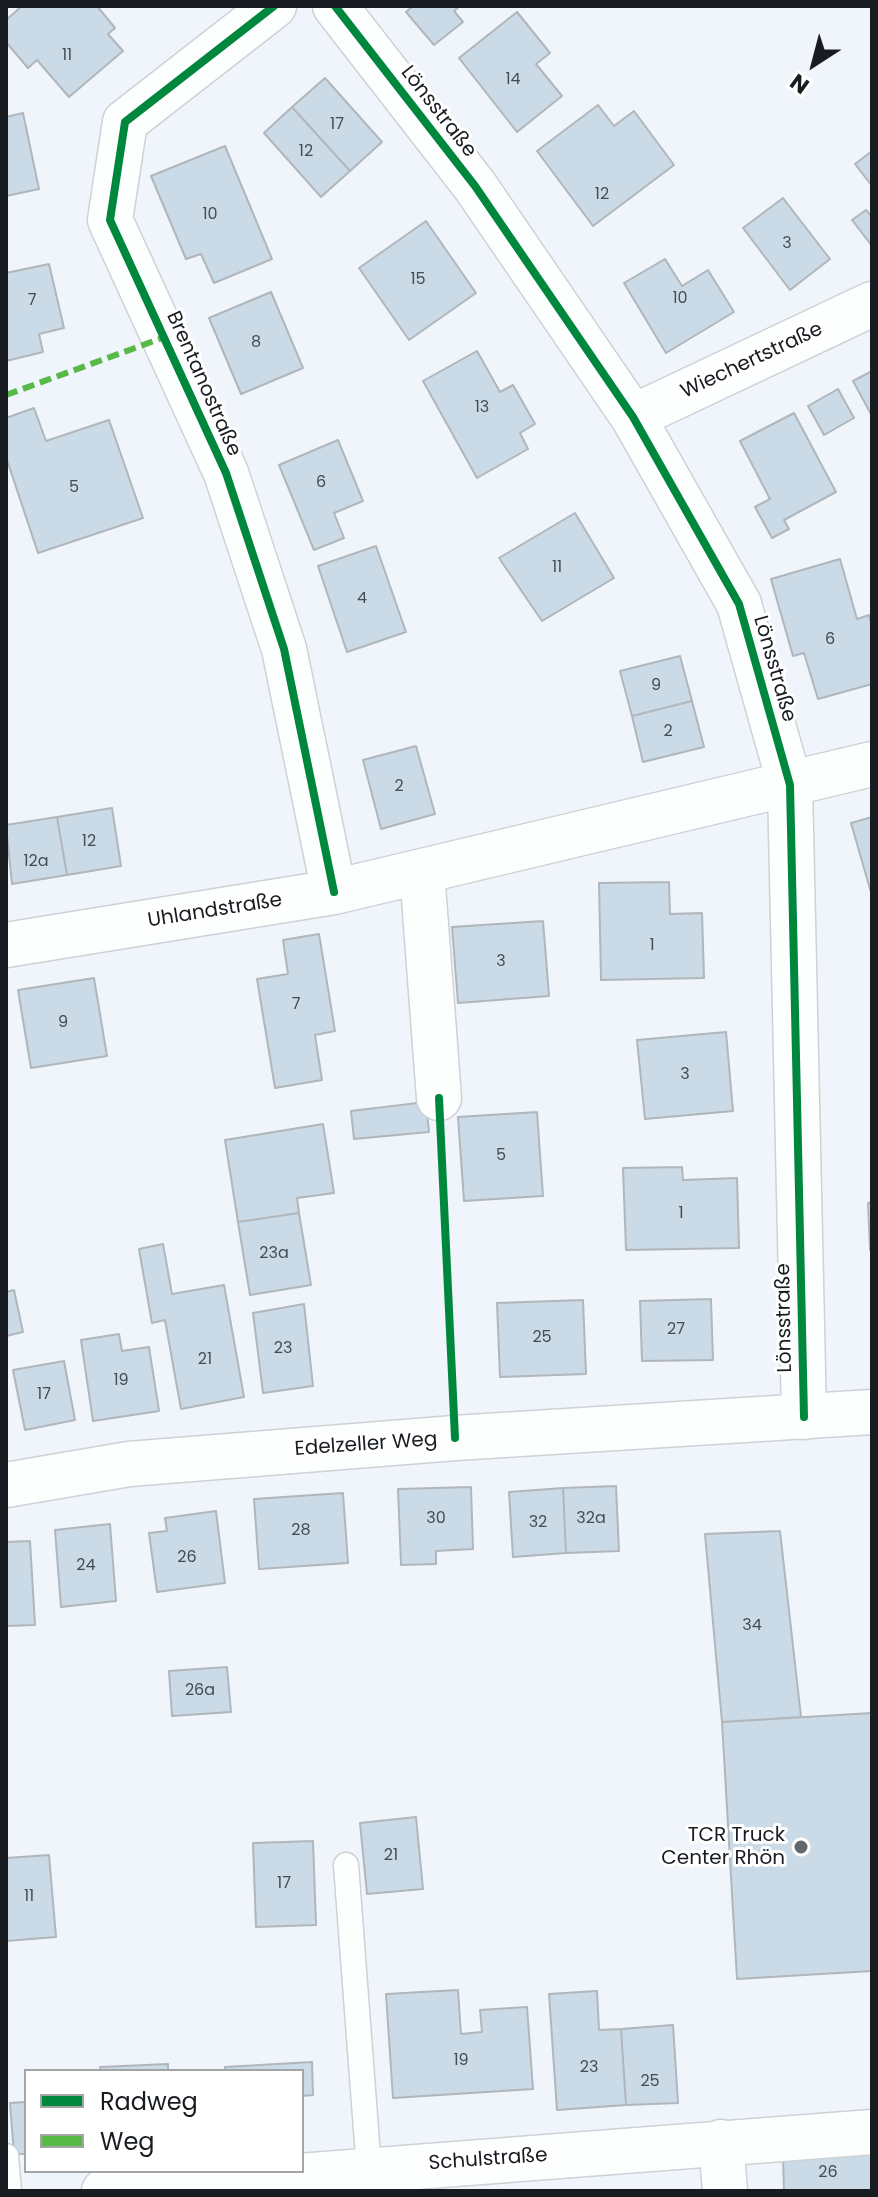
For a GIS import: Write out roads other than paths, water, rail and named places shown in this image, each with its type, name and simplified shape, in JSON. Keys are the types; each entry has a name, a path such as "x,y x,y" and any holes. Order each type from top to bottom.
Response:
{"street":[{"name":"Brentanostraße","path":"274,6 125,122 110,220 226,473 284,649 334,892"},
{"name":"Lönsstraße","path":"335,6 475,186 633,417 739,604 790,785 804,1417"},
{"name":"Wiechertstraße","path":"633,417 872,304"},
{"name":"Uhlandstraße","path":"6,945 334,892 872,764"},
{"path":"422,872 439,1098"},
{"name":"Edelzeller Weg","path":"6,1485 145,1463 872,1412"},
{"name":"Schulstraße","path":"104,2191 294,2183 369,2169 872,2132"},
{"path":"721,2142 725,2191"}],"lane":[{"path":"346,1865 369,2169"},
{"path":"6,2156 9,2191"}],"place":[{"name":"TCR Truck Center Rhön","path":"801,1847"}]}
